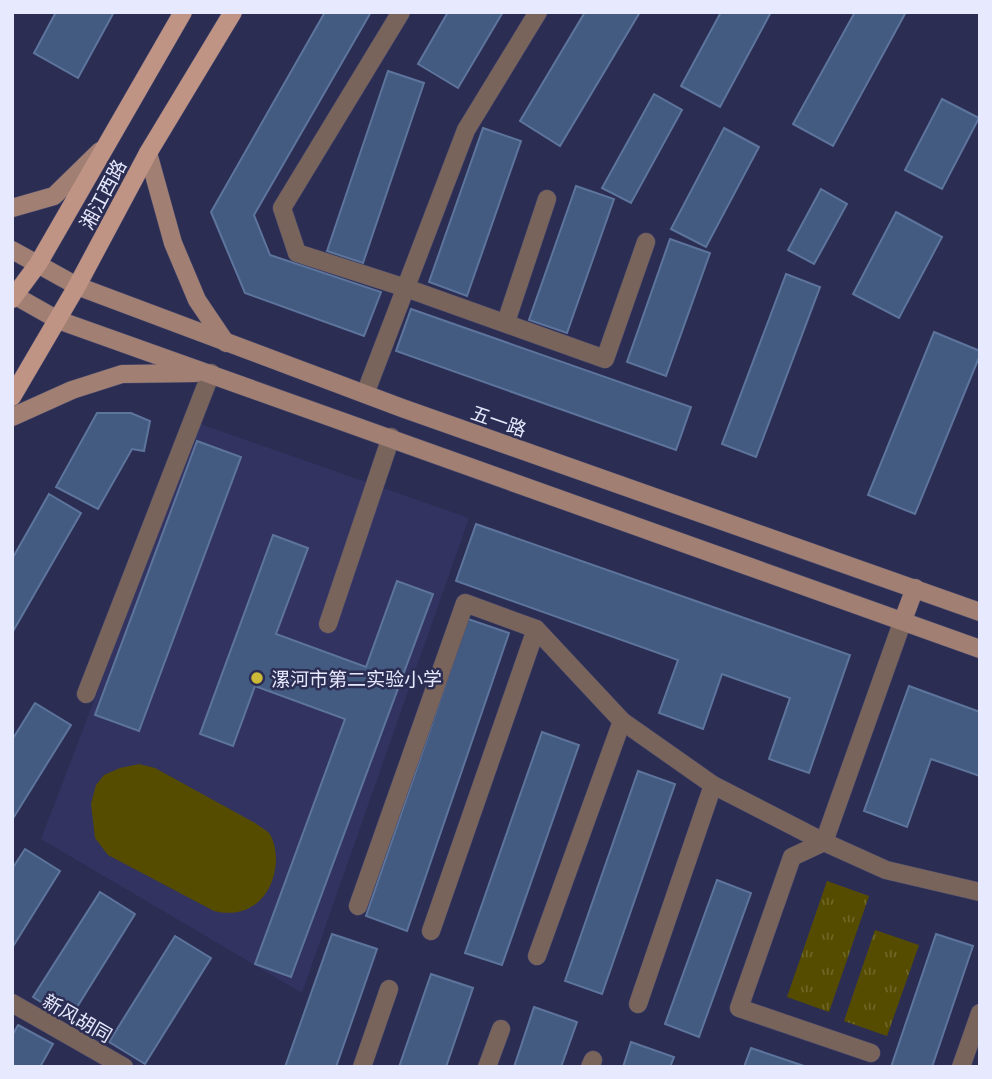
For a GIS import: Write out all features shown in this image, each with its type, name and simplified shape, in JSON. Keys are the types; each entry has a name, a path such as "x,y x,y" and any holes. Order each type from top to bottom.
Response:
{"main road":[{"name":"湘江西路","path":"13,296 38,264 183,12"},
{"name":"湘江西路","path":"12,397 77,286 148,153 233,12"}],"street":[{"path":"401,12 282,208 297,253 506,322 605,359 646,242"},
{"path":"365,394 466,131 538,12"},
{"path":"12,208 54,196 103,148"},
{"path":"148,153 173,243 197,300 226,343"},
{"path":"506,322 547,199"},
{"name":"五一路","path":"12,250 77,286 226,343 980,612"},
{"path":"13,296 58,320 980,649"},
{"path":"12,418 72,390 122,374 211,373"},
{"path":"86,694 211,373"},
{"path":"328,624 391,438"},
{"path":"871,1053 739,1008 792,856 824,842 915,588"},
{"path":"358,906 465,603 536,629 622,721 713,785 824,842 886,870 980,892"},
{"path":"430,931 536,629"},
{"path":"537,956 622,721"},
{"path":"638,1004 713,785"},
{"path":"362,1067 389,989"},
{"name":"新风胡同","path":"12,1003 124,1067"},
{"path":"961,1067 980,1013"},
{"path":"487,1067 501,1029"}],"shaded area":[{"name":"漯河市第二实验小学","path":"200,424 469,518 302,993 41,839"}],"green space":[{"path":"139,764 155,768 269,833 276,853 275,873 271,884 258,902 239,912 214,911 108,855 95,838 91,804 96,785 104,775"},
{"path":"827,881 869,896 829,1012 787,997"},
{"path":"875,930 919,945 887,1036 844,1021"}],"building":[{"path":"56,12 114,12 78,78 34,53"},
{"path":"325,12 371,12 254,215 270,255 381,292 364,336 245,293 211,212"},
{"path":"448,12 503,12 458,88 418,64"},
{"path":"585,12 640,12 560,146 520,121"},
{"path":"721,12 771,12 720,107 681,86"},
{"path":"855,12 906,12 833,146 793,124"},
{"path":"388,71 424,83 363,263 327,251"},
{"path":"654,94 682,110 631,203 602,188"},
{"path":"942,99 979,118 942,189 905,170"},
{"path":"483,128 521,141 467,296 429,282"},
{"path":"724,128 759,147 706,247 671,229"},
{"path":"576,186 614,199 567,333 529,320"},
{"path":"821,189 847,204 814,264 788,250"},
{"path":"896,212 942,237 899,318 853,294"},
{"path":"670,239 710,253 666,376 627,362"},
{"path":"786,274 820,287 756,457 722,444"},
{"path":"411,309 691,407 676,450 396,351"},
{"path":"934,332 980,351 980,355 915,514 868,495"},
{"path":"97,413 131,413 150,421 144,451 132,449 98,509 56,487"},
{"path":"197,441 241,457 139,731 95,715"},
{"path":"49,494 81,513 12,633 12,559"},
{"path":"476,524 850,655 809,773 769,759 790,698 722,674 703,729 659,713 678,660 456,581"},
{"path":"273,535 308,548 276,634 366,667 397,581 433,594 291,977 255,964 345,719 255,686 233,746 200,734"},
{"path":"468,619 509,633 407,931 366,916"},
{"path":"909,686 980,712 980,776 931,759 907,827 864,811"},
{"path":"35,703 71,725 12,820 12,740"},
{"path":"542,732 579,745 502,965 465,953"},
{"path":"638,771 675,784 602,994 565,981"},
{"path":"25,849 60,871 12,948 12,869"},
{"path":"717,880 751,893 699,1037 665,1024"},
{"path":"100,892 135,914 69,1020 33,997"},
{"path":"332,934 377,949 336,1067 285,1067"},
{"path":"936,934 973,946 932,1067 891,1067"},
{"path":"175,936 211,958 145,1064 109,1042"},
{"path":"431,974 473,988 446,1067 399,1067"},
{"path":"534,1007 577,1022 561,1067 514,1067"},
{"path":"18,1025 53,1044 40,1067 12,1067 12,1036"},
{"path":"631,1042 674,1057 670,1067 623,1067"},
{"path":"751,1048 807,1067 744,1067"}],"place":[{"name":"漯河市第二实验小学","path":"257,678"}]}
